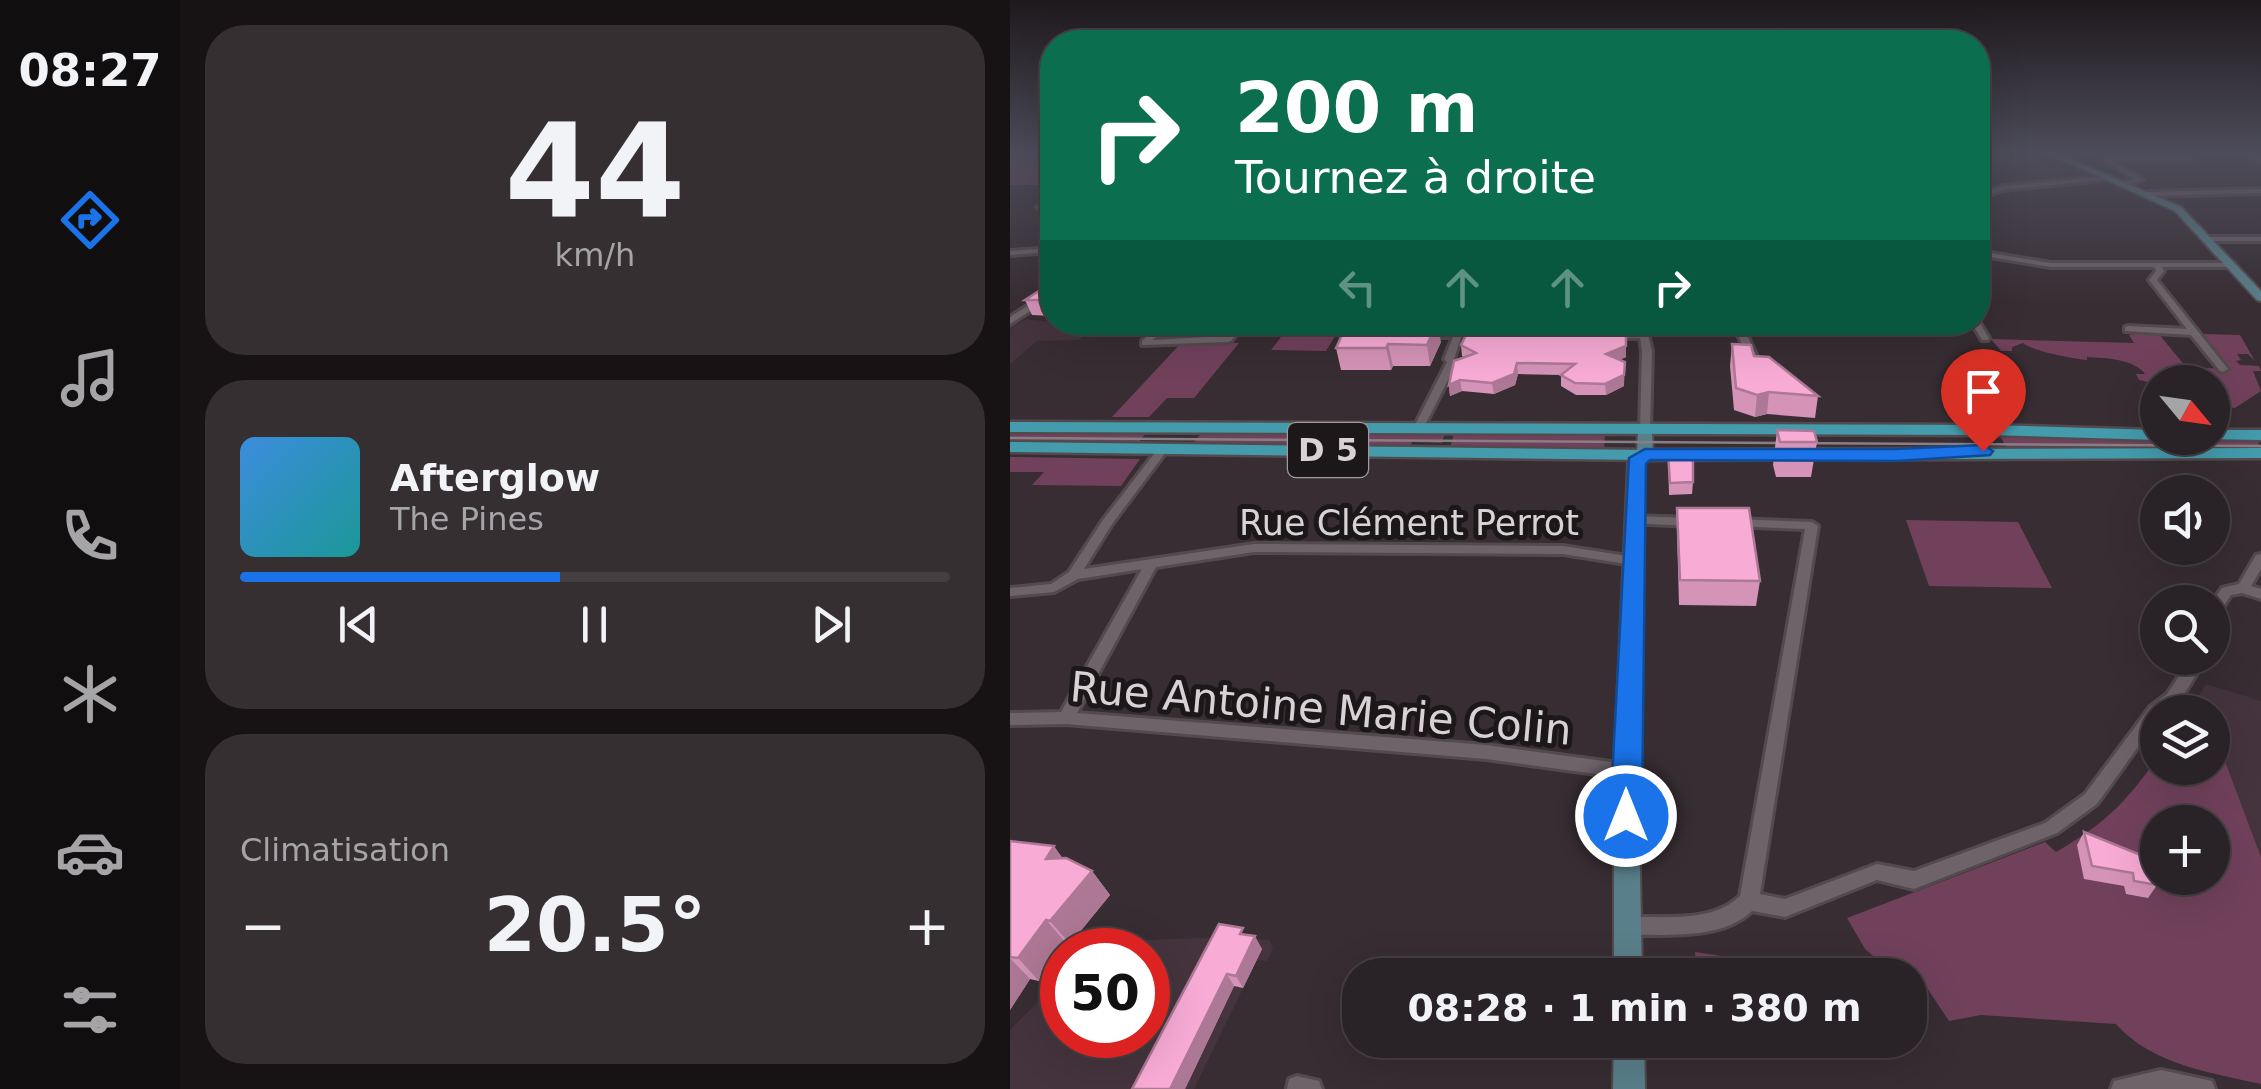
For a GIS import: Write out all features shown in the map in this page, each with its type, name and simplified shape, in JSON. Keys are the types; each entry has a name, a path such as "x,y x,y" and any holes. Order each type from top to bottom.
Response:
{"main road":[{"path":"2168,205 2182,212 2261,298"},
{"name":"D 5","path":"1010,427 1992,430 2140,434"},
{"path":"1628,958 1626,771 1634,520 1636,462 1645,454 1645,430"},
{"path":"2230,435 2261,435"},
{"name":"D 5","path":"1010,446 1645,454 2261,454"},
{"path":"1629,1058 1629,1089"}],"street":[{"path":"2208,239 2261,239"},
{"path":"1010,253 1040,251"},
{"path":"1990,255 2051,264 2231,265"},
{"path":"2156,266 2160,271 2153,280 2220,365"},
{"path":"1010,321 1040,302"},
{"path":"2128,329 2193,332"},
{"path":"1153,335 1145,343 1231,335"},
{"path":"1418,429 1448,372 1458,335"},
{"path":"1603,335 1645,336 1645,430"},
{"path":"1742,335 1753,360"},
{"path":"1074,575 1107,523 1164,448"},
{"path":"1634,520 1704,522"},
{"path":"1628,926 1724,919 1742,910 1749,901 1812,526 1724,522"},
{"name":"Rue Clément Perrot","path":"1010,592 1054,588 1074,575 1254,548 1564,550 1633,561"},
{"path":"2243,588 2261,558"},
{"path":"1066,718 1152,563"},
{"path":"2230,590 2243,588 2261,594"},
{"path":"1749,901 1785,908 1877,872 1914,880 2052,828 2091,799 2187,675"},
{"name":"Rue Antoine Marie Colin","path":"1010,719 1066,718 1486,752 1626,771"},
{"path":"2122,1089 2170,1084 2204,1089"}],"shaded area":[{"path":"1026,319 1040,321 1040,335 1085,335 1079,340 1037,341 1010,364 1010,327"},
{"path":"2158,333 2184,365 2140,365 2140,369 2127,362 2044,352 2023,343 2012,347 2012,351 2001,351 1991,339 2134,343 2129,335"},
{"path":"2201,334 2240,335 2255,361 2248,354 2237,354 2241,360 2236,361 2240,365 2259,366 2261,371 2253,371 2261,391 2230,407 2230,365 2225,365"},
{"path":"1283,335 1336,335 1326,351 1271,350"},
{"path":"1182,342 1239,343 1194,398 1167,398 1149,417 1112,417"},
{"path":"1010,430 1148,431 1136,445 1010,444"},
{"path":"1202,432 1445,433 1442,443 1412,442 1410,448 1192,445"},
{"path":"1454,433 1605,434 1604,450 1450,448"},
{"path":"1998,433 2044,438 2140,438 2140,449 2007,448"},
{"path":"2230,438 2257,438 2261,450 2230,450"},
{"path":"1010,457 1140,459 1121,486 1032,485 1044,472 1010,472"},
{"path":"1906,520 2018,522 2052,588 1929,586"},
{"path":"2206,684 2261,701 2261,857 2230,776 2230,695 2199,695"},
{"path":"2230,775 2261,857 2261,1084 2164,1058 2130,1038 2116,1024 1981,1015 1949,1021 1927,988 1927,958 1875,958 1865,949 1847,918 2045,842 2056,852 2124,800 2140,781 2140,785 2230,785"},
{"path":"1170,939 1270,940 1273,948 1267,961 1257,960 1194,1089 1010,1089 1010,1030 1040,999 1040,1058 1170,1058"},
{"path":"1695,952 1736,958 1696,958"}],"building":[{"path":"1040,290 1040,300 1025,300"},
{"path":"1342,335 1431,335 1427,345 1336,348"},
{"path":"1466,335 1626,335 1626,346 1606,354 1625,362 1624,375 1605,384 1575,383 1561,375 1575,364 1517,363 1514,374 1492,383 1460,380 1449,385 1454,361 1476,353 1461,345"},
{"path":"1732,344 1751,345 1754,356 1769,357 1818,396 1769,392 1757,395 1736,388"},
{"path":"1777,430 1814,431 1817,442 1780,442"},
{"path":"1668,452 1693,453 1693,482 1670,483"},
{"path":"1677,508 1749,508 1760,581 1680,580"},
{"path":"2084,832 2140,855 2140,882 2134,881 2133,873 2092,866"},
{"path":"1010,841 1054,846 1046,859 1066,858 1092,871 1050,921 1046,920 1018,958 1010,957"},
{"path":"1219,924 1243,928 1240,934 1255,936 1236,976 1227,974 1170,1089 1132,1089 1148,1058 1170,1058 1170,1017"}],"tram line":[{"path":"1010,438 2261,446"}],"route":[{"path":"1626,816 1636,462 1645,454 1896,455 1983,451"}]}
